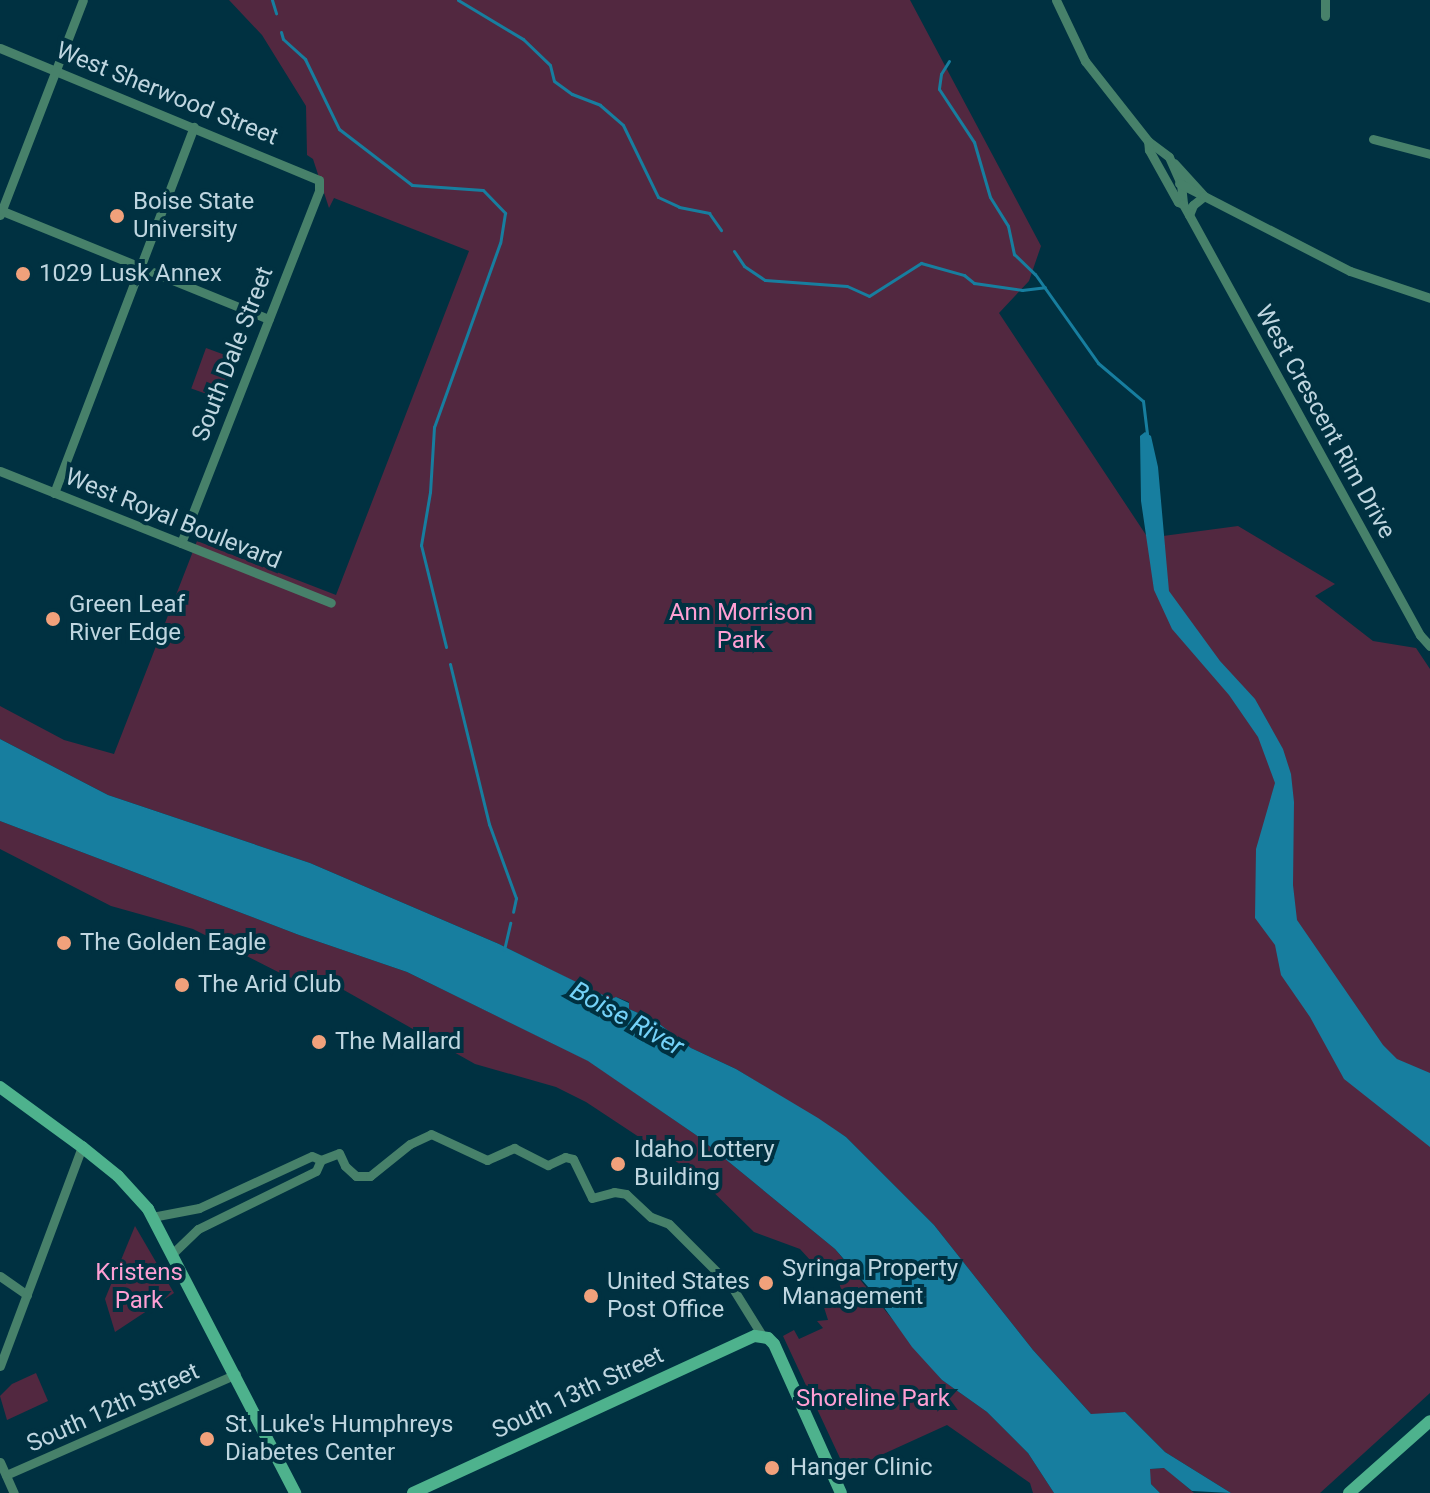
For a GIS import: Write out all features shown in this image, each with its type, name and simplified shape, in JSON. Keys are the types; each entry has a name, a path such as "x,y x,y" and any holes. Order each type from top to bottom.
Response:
{"street":[{"path":"83,0 1,212 269,319"},
{"name":"West Crescent Rim Drive","path":"1056,0 1085,61 1148,141 1169,157 1181,184 1183,204 1420,635 1430,646"},
{"path":"1325,0 1325,16"},
{"name":"West Sherwood Street","path":"0,48 319,180"},
{"path":"54,493 194,127"},
{"path":"1373,139 1430,154"},
{"name":"West Crescent Rim Drive","path":"1148,141 1178,202 1183,204"},
{"path":"1169,157 1204,196"},
{"path":"1160,169 1181,184 1350,271 1430,298"},
{"name":"South Dale Street","path":"181,543 319,191 319,180"},
{"path":"1189,215 1196,201 1204,196"},
{"name":"West Royal Boulevard","path":"0,471 331,603"},
{"path":"0,1087 118,1176 152,1217 295,1493"},
{"path":"172,1254 198,1229 316,1171 321,1160 339,1153 345,1166 356,1176 370,1176 410,1144 431,1134 487,1160 514,1148 548,1165 565,1157 573,1159 592,1198 614,1192 626,1194 651,1217 669,1224 732,1287 763,1337 774,1344 841,1493"},
{"path":"0,1366 82,1147"},
{"path":"152,1217 199,1208 312,1156 321,1160"},
{"path":"0,1276 27,1295"},
{"name":"South 13th Street","path":"413,1493 741,1342 763,1337"},
{"name":"South 12th Street","path":"6,1475 236,1374"},
{"path":"1349,1493 1430,1421"},
{"path":"0,1462 14,1493"}],"green space":[{"name":"Ann Morrison Park","path":"229,0 910,0 1041,246 1029,281 999,313 1148,538 1238,526 1335,584 1315,596 1373,641 1416,648 1430,669 1430,1393 1320,1493 1231,1493 1165,1452 1125,1412 1092,1415 1033,1350 934,1225 846,1137 736,1069 691,1048 654,1020 629,1009 629,1002 616,997 611,1000 499,944 310,863 108,795 0,739 0,706 64,740 114,754 197,541 336,595 469,251 334,198 329,208 313,159 307,155 306,106 262,35"},
{"path":"206,348 233,358 219,398 191,388"},
{"name":"Shoreline Park","path":"0,821 299,935 407,972 589,1061 696,1135 835,1249 942,1380 987,1412 1028,1453 1054,1493 1033,1493 1030,1483 947,1425 846,1471 783,1336 794,1330 799,1339 823,1328 817,1321 828,1320 822,1301 843,1294 833,1267 811,1261 800,1249 754,1232 695,1174 586,1102 556,1087 475,1064 342,989 288,977 193,929 111,906 0,849"},
{"name":"Kristens Park","path":"135,1226 174,1293 115,1332 105,1299"},
{"path":"36,1373 48,1401 7,1420 0,1396 12,1384"},
{"path":"1165,1468 1194,1493 1160,1493 1151,1484 1149,1469"}],"water":[{"path":"1145,432 1151,436 1158,467 1169,591 1220,661 1255,699 1283,749 1291,774 1294,802 1293,885 1297,920 1383,1045 1397,1059 1430,1073 1430,1147 1344,1079 1310,1017 1281,975 1275,945 1255,918 1256,849 1275,783 1258,737 1229,695 1172,629 1154,590 1141,501 1140,436"},
{"name":"Boise River","path":"0,739 108,795 310,863 499,944 611,999 616,997 629,1003 629,1009 654,1020 691,1048 736,1069 818,1118 846,1137 934,1225 1033,1350 1091,1414 1125,1412 1165,1452 1231,1493 1192,1491 1164,1468 1150,1469 1151,1484 1160,1493 1054,1493 1028,1453 987,1412 942,1380 912,1347 876,1296 835,1249 696,1135 588,1061 407,972 299,935 0,821"}],"waterway":[{"path":"272,0 276,13"},
{"path":"458,0 523,39 550,65 554,81 572,94 600,105 623,125 658,197 679,207 709,213 721,230"},
{"path":"281,32 283,39 305,59 339,129 412,185 483,190 505,213 500,243 434,427 430,492 421,545 446,647"},
{"path":"949,61 941,74 939,89 974,142 990,197 1008,226 1014,254 1035,274 1098,363 1143,401 1147,434"},
{"path":"734,251 744,266 765,280 847,286 869,296 921,263 964,275 974,283 1022,290 1045,287"},
{"path":"450,664 489,824 516,898 513,912"},
{"path":"504,950 510,923"}],"place":[{"name":"Boise State University","path":"117,216"},
{"name":"1029 Lusk Annex","path":"23,274"},
{"name":"Green Leaf River Edge","path":"53,619"},
{"name":"The Golden Eagle","path":"64,943"},
{"name":"The Arid Club","path":"182,985"},
{"name":"The Mallard","path":"319,1042"},
{"name":"Idaho Lottery Building","path":"618,1164"},
{"name":"Syringa Property Management","path":"766,1283"},
{"name":"United States Post Office","path":"591,1296"},
{"name":"St. Luke's Humphreys Diabetes Center","path":"207,1439"},
{"name":"Hanger Clinic","path":"772,1468"}]}
